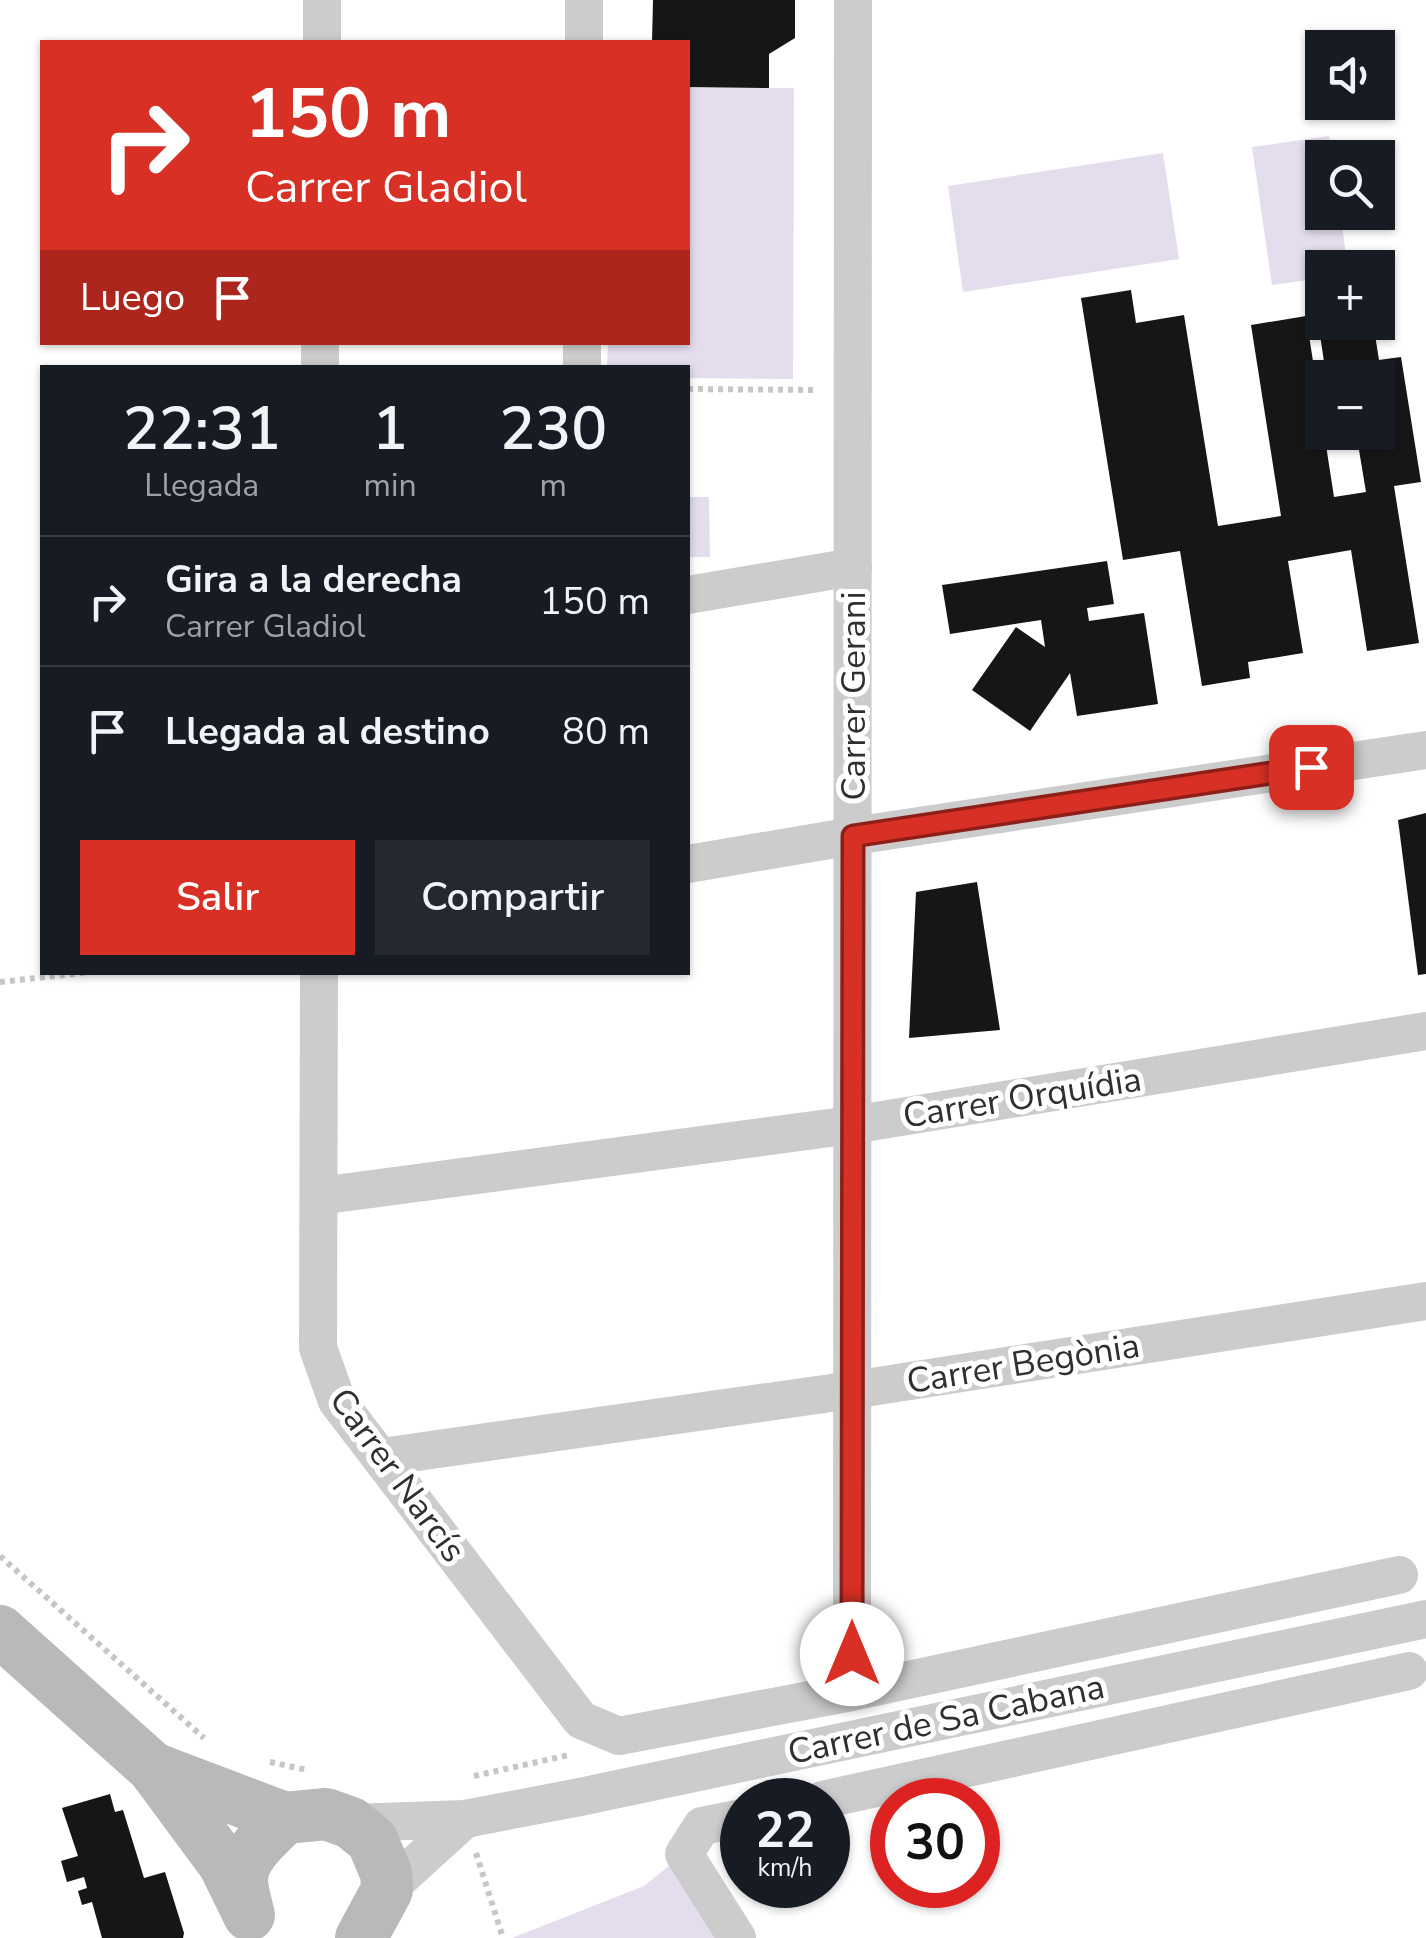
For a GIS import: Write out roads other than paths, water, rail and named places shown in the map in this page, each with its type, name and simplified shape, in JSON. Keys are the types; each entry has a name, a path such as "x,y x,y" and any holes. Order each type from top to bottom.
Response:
{"street":[{"path":"322,0 322,40"},
{"path":"580,40 584,0"},
{"name":"Carrer Gerani","path":"852,1692 853,0"},
{"path":"690,595 853,567"},
{"path":"690,864 1426,750"},
{"name":"Carrer Narcís","path":"319,975 318,1348 337,1400 580,1720 619,1736 852,1692"},
{"name":"Carrer Orquídia","path":"319,1196 852,1125 1426,1031"},
{"name":"Carrer Begònia","path":"382,1458 852,1390 1426,1300"},
{"path":"850,1794 1418,1674 1408,1621 1413,1563 852,1692"},
{"name":"Carrer de Sa Cabana","path":"351,1823 465,1818 1408,1621"},
{"path":"0,1631 154,1768 224,1864 259,1931"},
{"path":"154,1768 285,1818 326,1814 351,1823 372,1840 386,1873 388,1890"},
{"path":"259,1931 242,1878 256,1848 285,1818"},
{"path":"361,1938 388,1890 465,1818"},
{"path":"720,1822 702,1826 684,1854 737,1938"}]}
